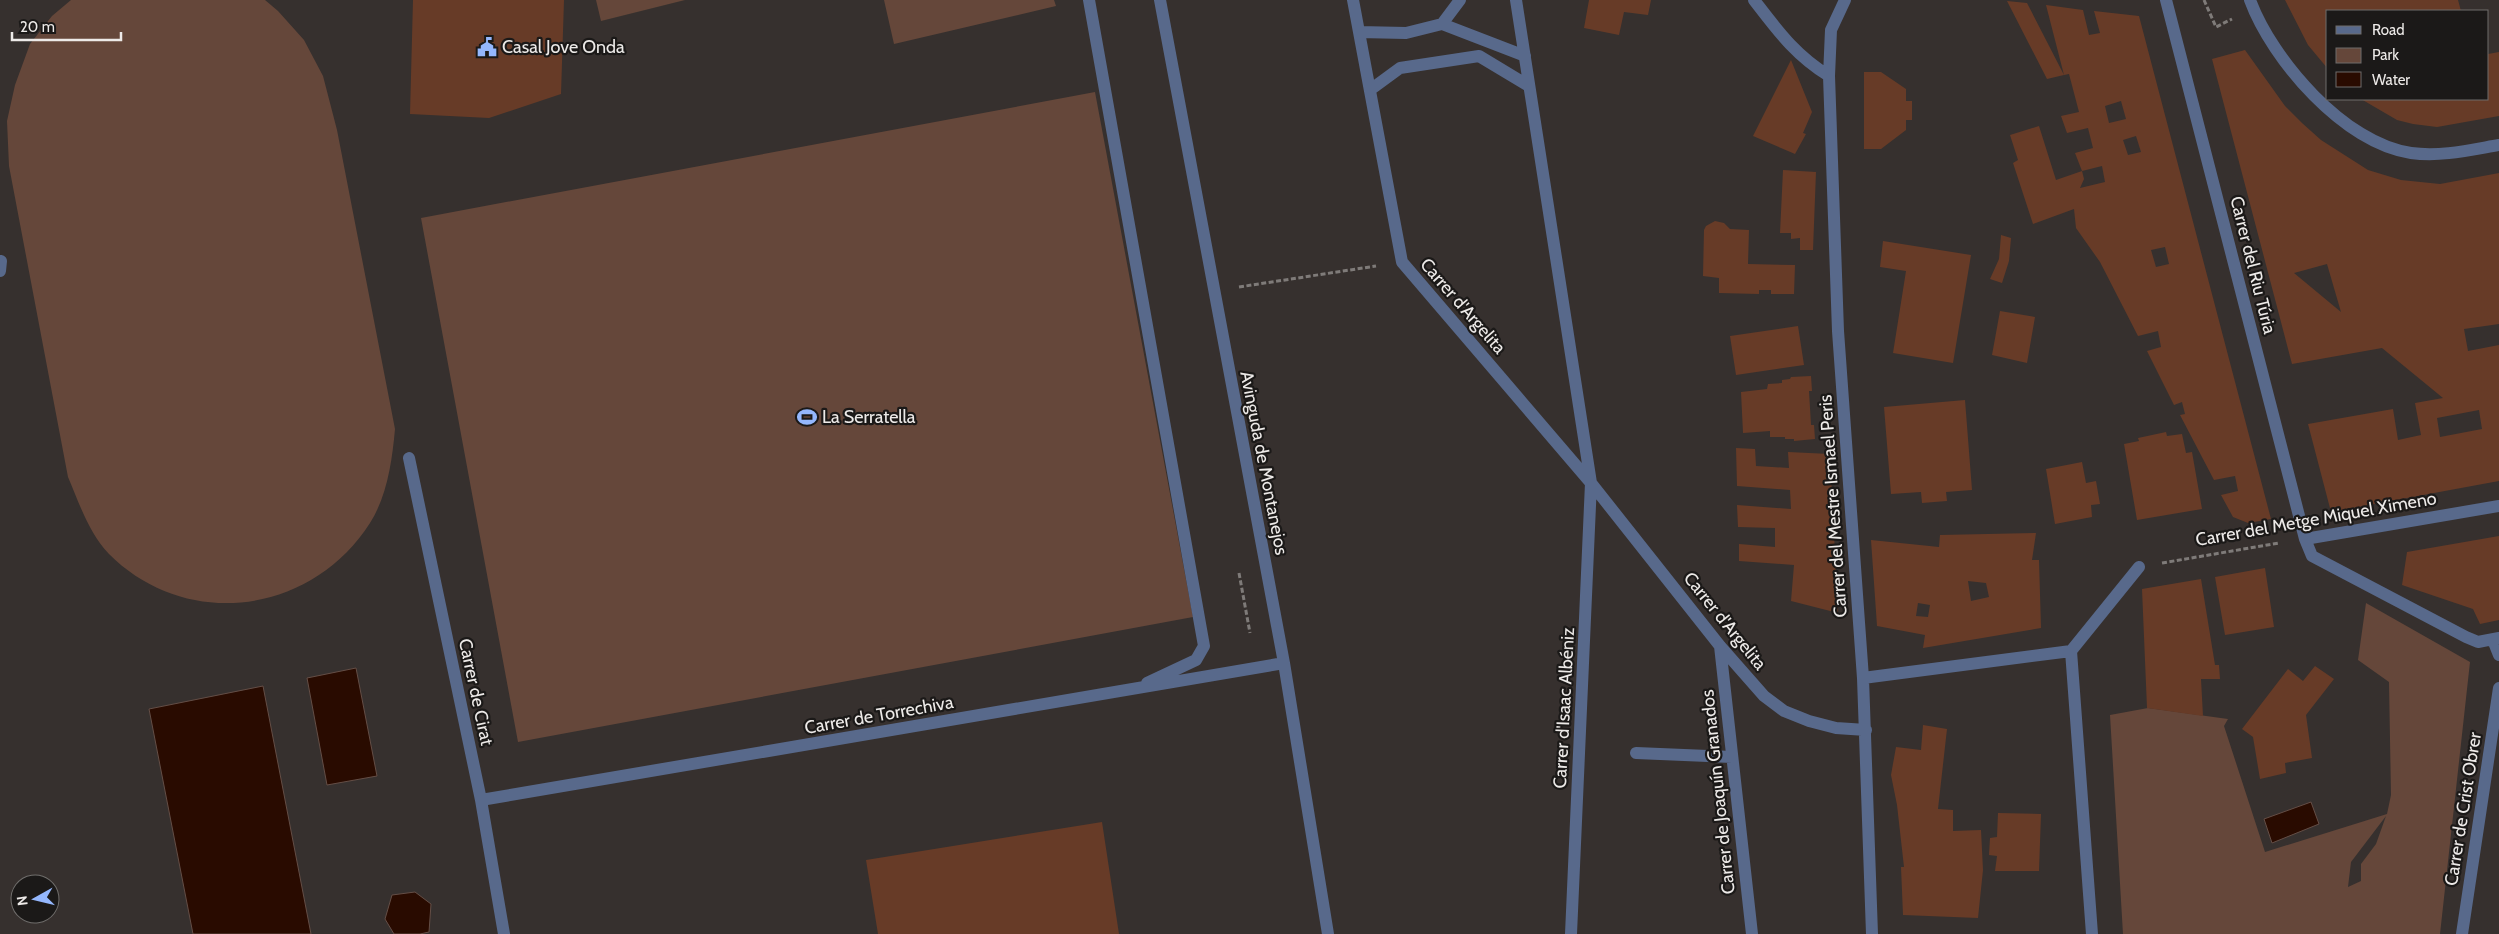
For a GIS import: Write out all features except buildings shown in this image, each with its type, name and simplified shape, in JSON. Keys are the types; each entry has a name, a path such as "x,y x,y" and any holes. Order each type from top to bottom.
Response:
{"street":[{"path":"1089,0 1204,646 1196,660 1131,691"},
{"name":"Avinguda de Montanejos","path":"1160,0 1284,663 1328,934"},
{"name":"Carrer d'Argelita","path":"1353,0 1402,262 1591,483 1720,646 1764,696 1784,712 1836,728 1866,730"},
{"path":"1442,24 1460,0"},
{"name":"Carrer d'Argelita","path":"1516,0 1591,483"},
{"path":"1754,0 1791,46 1807,62 1829,76"},
{"name":"Carrer del Mestre Ismael Peris","path":"1845,0 1832,30 1829,76 1838,331 1866,730 1872,934"},
{"name":"Carrer del Riu Túria","path":"2166,0 2305,539"},
{"path":"2252,5 2275,49 2301,81 2324,105 2362,133 2385,146 2410,153 2460,152 2499,145"},
{"path":"1359,32 1406,33 1442,24 1525,56"},
{"path":"1370,90 1400,68 1479,56 1529,86"},
{"name":"Carrer de Cirat","path":"409,458 481,800 504,934"},
{"name":"Carrer d'Isaac Albéniz","path":"1571,934 1591,483"},
{"name":"Carrer del Metge Miquel Ximeno","path":"2305,539 2499,506"},
{"path":"2305,539 2312,556 2323,563 2466,637 2478,642 2496,639 2499,655"},
{"path":"2092,934 2072,651 2139,567"},
{"name":"Carrer de Joaquín Granados","path":"1720,646 1752,934"},
{"path":"1863,678 2072,651"},
{"name":"Carrer de Torrechiva","path":"481,800 1131,691 1284,663"},
{"name":"Carrer de Crist Obrer","path":"2462,934 2499,688"},
{"path":"1636,753 1732,757"}],"path":[{"path":"2204,0 2216,27 2252,5"},
{"path":"1214,290 1402,262"},
{"name":"Carrer del Metge Miquel Ximeno","path":"2139,567 2305,539"}],"green space":[{"path":"71,0 265,0 278,11 304,40 323,76 337,130 395,429 385,490 370,523 345,554 315,577 282,594 246,602 210,602 174,595 140,579 102,546 85,517 68,477 9,166 7,121 15,85 30,44 52,16"},
{"path":"596,0 685,0 601,21"},
{"path":"884,0 1054,0 1056,6 894,44"},
{"name":"La Serratella","path":"1095,92 1193,617 518,742 421,218"},
{"path":"2366,603 2470,662 2440,934 2123,934 2110,715 2148,708 2228,719 2224,726 2265,852 2387,814 2391,795 2389,682 2358,660","holes":["2386,816 2376,844 2361,864 2361,881 2348,887 2351,862"]}],"water":[{"path":"356,668 377,776 327,785 307,678"},
{"path":"263,686 311,934 193,934 149,709"},
{"path":"2311,802 2319,824 2272,843 2264,819"},
{"path":"415,892 431,904 429,932 394,934 385,919 392,895"}],"place":[{"name":"Casal Jove Onda","path":"487,47"},
{"name":"La Serratella","path":"807,417"}]}
